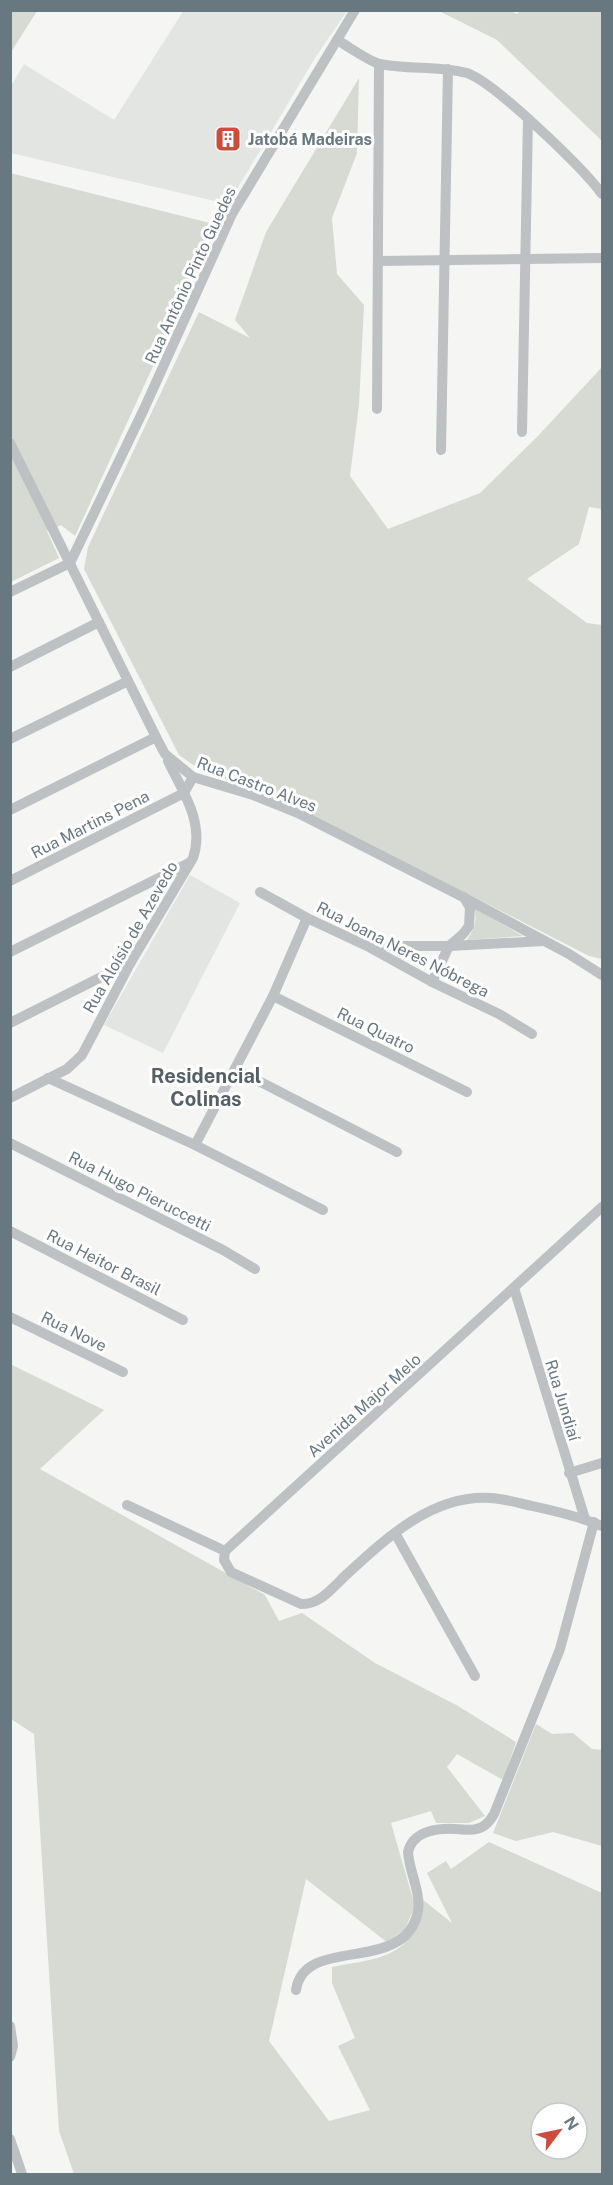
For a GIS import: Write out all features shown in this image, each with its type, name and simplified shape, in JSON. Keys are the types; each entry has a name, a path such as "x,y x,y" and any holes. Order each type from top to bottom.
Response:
{"street":[{"name":"Rua Antônio Pinto Guedes","path":"70,562 144,409 232,214 355,10"},
{"path":"337,40 379,64 448,69 469,74 481,80 528,120 603,194"},
{"path":"377,409 379,64"},
{"path":"441,450 448,69"},
{"path":"522,432 528,120"},
{"path":"378,261 603,258"},
{"name":"Rua Castro Alves","path":"10,443 165,754 193,777 253,795 290,810 464,897 603,975"},
{"path":"10,592 70,562"},
{"path":"10,667 99,622"},
{"path":"10,739 128,681"},
{"path":"10,810 156,736"},
{"name":"Rua Aloísio de Azevedo","path":"10,1098 67,1069 82,1055 131,962 197,847 198,837 193,814 165,754"},
{"path":"184,793 193,777"},
{"name":"Rua Martins Pena","path":"10,881 184,793"},
{"path":"10,952 189,863"},
{"name":"Rua Joana Neres Nóbrega","path":"260,892 432,982 499,1014 532,1034"},
{"path":"432,982 448,946 469,926 470,908 464,897"},
{"path":"195,1146 273,996 307,918"},
{"path":"367,946 448,946 545,941"},
{"path":"10,1023 131,962"},
{"name":"Rua Castro Alves","path":"586,964 603,968"},
{"name":"Rua Quatro","path":"273,996 466,1092"},
{"path":"235,1069 397,1152"},
{"path":"48,1078 195,1146 323,1210"},
{"name":"Rua Hugo Pieruccetti","path":"10,1143 223,1250 255,1269"},
{"name":"Avenida Major Melo","path":"225,1551 603,1207"},
{"name":"Rua Heitor Brasil","path":"10,1231 183,1320"},
{"name":"Rua Jundiaí","path":"514,1288 569,1473 594,1522"},
{"name":"Rua Nove","path":"10,1317 123,1372"},
{"path":"569,1473 603,1463"},
{"path":"127,1505 225,1551 224,1560 231,1572 301,1604 308,1605 324,1596 395,1533 417,1517 435,1508 472,1498 492,1498 594,1522 560,1649 494,1815 475,1830 443,1828 416,1837 410,1843 408,1860 418,1908 415,1921 407,1934 385,1948 314,1964 302,1974 296,1990"},
{"path":"395,1533 475,1676"},
{"path":"10,2026 13,2046 10,2057"},
{"path":"10,2139 22,2175"}],"shaded area":[{"path":"184,10 347,11 315,58 233,196 223,203 11,153 11,86 24,64 114,120"},
{"path":"10,11 37,11 11,52"},
{"path":"439,11 510,11 517,14 520,11 602,11 602,141 497,40"},
{"path":"359,78 357,153 332,218 337,274 364,305 359,405 350,476 388,529 480,493 537,437 602,367 602,509 589,507 579,544 527,579 587,623 602,625 602,959 589,956 274,795 202,771 179,755 84,569 88,547 199,312 250,338 235,320 266,232"},
{"path":"10,173 218,225 75,536 61,525 47,531 59,558 11,582"},
{"path":"190,875 240,903 163,1053 104,1025"},
{"path":"474,908 523,936 467,940 475,925"},
{"path":"10,1364 104,1410 40,1469 265,1595 279,1621 302,1613 375,1663 458,1706 516,1742 503,1780 457,1754 447,1767 485,1816 469,1823 436,1823 431,1811 391,1823 415,1906 405,1929 388,1943 306,1879 269,2041 329,2121 370,2110 338,2046 355,2038 332,1983 332,1967 370,1960 403,1945 417,1923 422,1899 452,1923 427,1873 446,1861 451,1869 489,1842 602,1893 602,2174 74,2174 59,2131 34,1734 11,1719"},
{"path":"536,1724 552,1734 573,1733 592,1749 602,1750 602,1846 553,1832 516,1841 493,1833"}],"place":[{"name":"Jatobá Madeiras","path":"228,139"}],"district":[{"name":"Residencial Colinas","path":"206,1088"}]}
